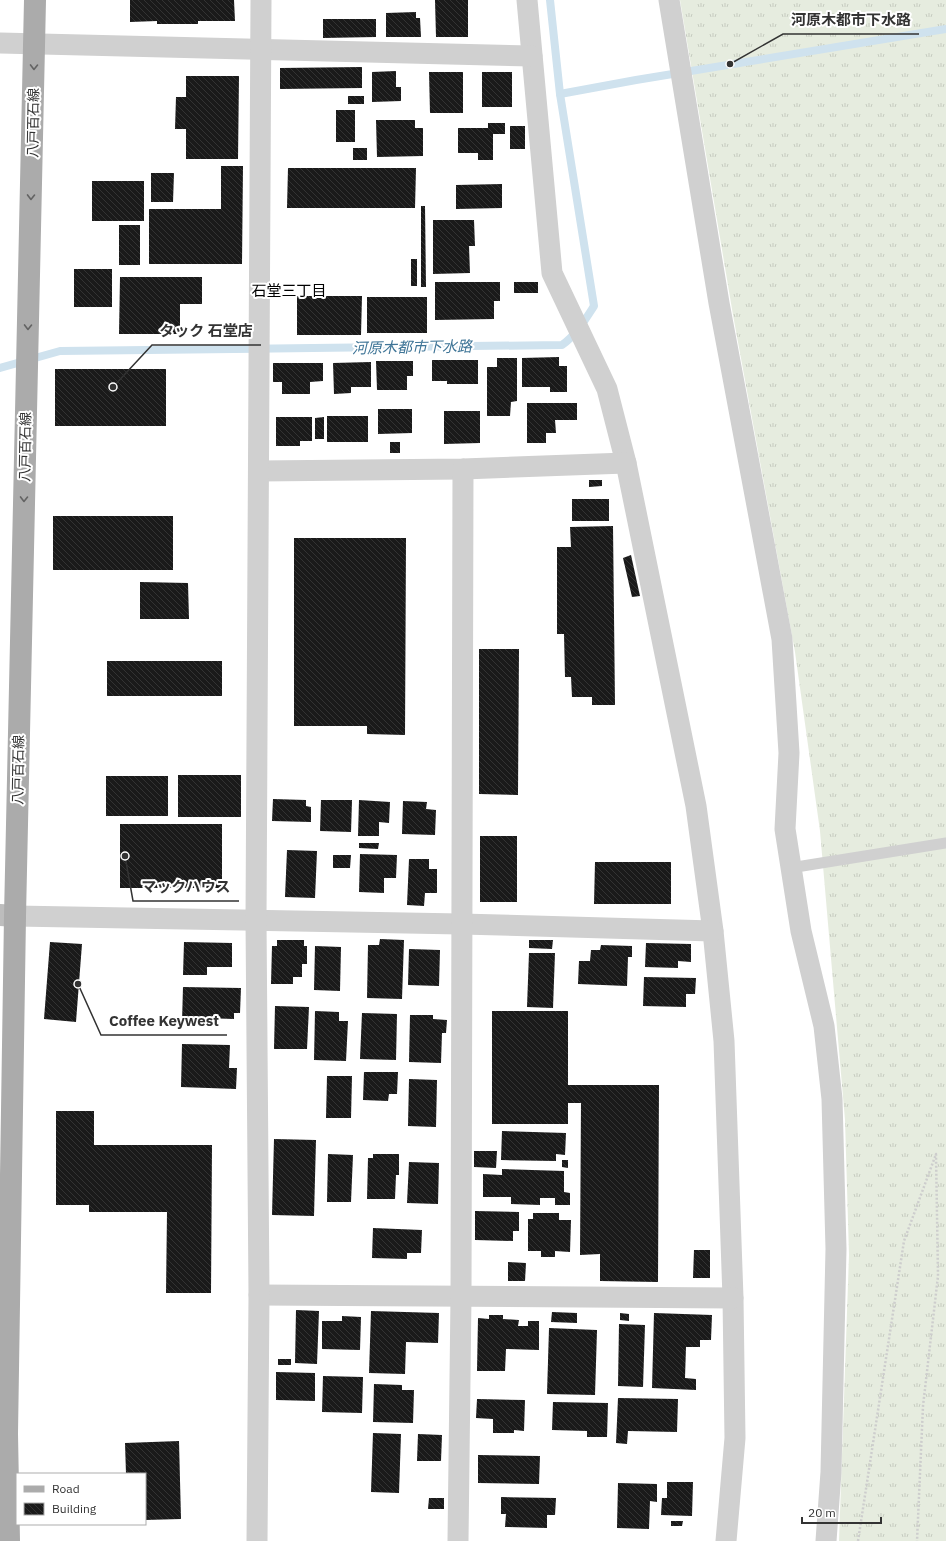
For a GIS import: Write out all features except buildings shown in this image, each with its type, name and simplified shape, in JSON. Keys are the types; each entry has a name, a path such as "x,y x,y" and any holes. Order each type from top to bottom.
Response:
{"main road":[{"name":"八戸百石線","path":"9,1541 7,1434 7,916 35,0"}],"street":[{"path":"257,1541 259,1295 256,920 261,0"},
{"path":"527,0 552,273 607,389 626,463 696,806 713,931 724,1041 733,1298 735,1438 726,1541"},
{"path":"669,0 719,303 782,639 789,753 785,829 801,931 824,1026 832,1099 836,1257 831,1472 826,1541"},
{"path":"0,43 532,56"},
{"path":"259,471 463,469 626,463"},
{"path":"458,1541 461,1297 463,469"},
{"path":"7,916 461,924 713,931"},
{"path":"259,1295 733,1298"}],"lane":[{"path":"790,868 946,843"}],"path":[{"path":"858,1541 904,1241 936,1154 938,1276 923,1406 917,1541"}],"green space":[{"path":"680,0 946,0 946,1541 839,1541 849,1255 845,1120 820,831 795,652 733,315"}],"waterway":[{"name":"河原木都市下水路","path":"0,368 60,351 562,345 576,332 594,306 560,94 550,0"},
{"name":"河原木都市下水路","path":"560,94 946,29"}],"place":[{"name":"河原木都市下水路","path":"730,64"},
{"name":"タック 石堂店","path":"113,387"},
{"name":"マックハウス","path":"125,856"},
{"name":"Coffee Keywest","path":"78,984"}],"district":[{"name":"石堂三丁目","path":"289,290"}]}
